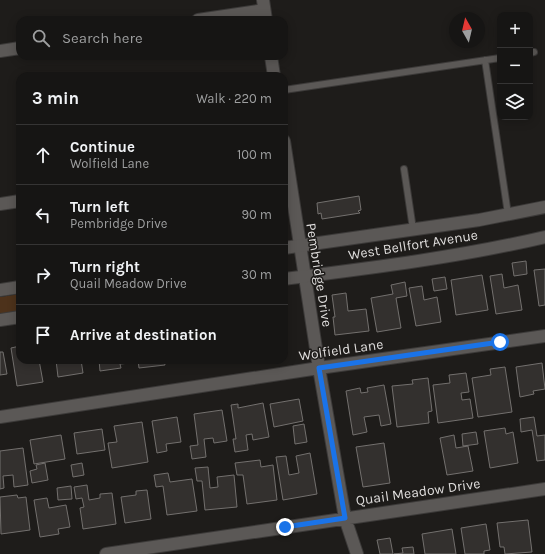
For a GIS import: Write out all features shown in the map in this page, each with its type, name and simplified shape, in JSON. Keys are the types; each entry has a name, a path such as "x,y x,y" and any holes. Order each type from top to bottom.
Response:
{"street":[{"path":"224,16 264,10"},
{"path":"0,51 16,49"},
{"path":"272,60 273,72"},
{"name":"Pembridge Drive","path":"288,176 345,518 357,554"},
{"path":"0,204 16,202"},
{"name":"West Bellfort Avenue","path":"288,248 479,220 545,207"},
{"name":"West Bellfort Avenue","path":"288,278 418,261 512,245 545,237"},
{"path":"0,290 16,288"},
{"path":"0,320 16,318"},
{"name":"Wolfield Lane","path":"0,417 319,368 545,336"},
{"name":"Quail Meadow Drive","path":"106,554 545,489"}],"lane":[{"path":"288,89 497,58"},
{"path":"485,60 508,214"},
{"path":"404,169 413,229"}],"shaded area":[{"path":"16,295 16,312 0,314 0,297"}],"building":[{"path":"359,196 361,210 358,211 360,213 322,219 321,213 318,214 317,203"},
{"path":"526,261 527,274 514,276 512,263"},
{"path":"545,269 545,305 539,306 534,270"},
{"path":"502,274 504,288 518,285 522,310 496,314 490,276"},
{"path":"482,275 488,310 456,315 451,280"},
{"path":"445,277 447,289 434,291 432,279"},
{"path":"405,282 407,296 396,298 401,328 377,332 371,298 393,294 391,285"},
{"path":"422,286 424,300 437,297 441,322 416,326 409,288"},
{"path":"346,293 348,311 366,309 369,331 335,335 333,317 335,317 332,295"},
{"path":"16,347 16,364 40,364 43,382 17,386 11,348"},
{"path":"0,352 3,352 7,374 0,375"},
{"path":"542,363 545,389 533,391 534,394 520,397 516,367"},
{"path":"56,364 82,364 83,373 58,377"},
{"path":"99,364 120,364 121,368 100,371"},
{"path":"138,364 165,365 139,368"},
{"path":"505,367 512,412 478,417 472,378 491,375 490,369"},
{"path":"466,373 469,392 461,393 462,400 470,399 473,418 438,423 433,385 450,383 449,375"},
{"path":"428,378 432,411 428,412 429,423 397,427 392,386 413,384 412,380"},
{"path":"384,385 391,424 381,426 379,415 364,417 367,432 353,435 346,391 360,388 361,393 368,392 367,388"},
{"path":"299,399 303,421 274,427 270,404"},
{"path":"263,403 269,437 253,440 252,434 246,435 248,450 235,452 233,439 236,439 231,405 238,404 238,408"},
{"path":"222,410 227,441 214,443 213,438 204,439 206,457 192,459 190,446 198,445 194,414"},
{"path":"177,417 181,442 166,444 167,451 157,453 152,421"},
{"path":"534,417 537,436 545,435 545,460 537,461 532,430 521,432 520,419"},
{"path":"142,422 148,462 112,468 108,443 117,442 114,426"},
{"path":"304,424 307,442 295,444 293,426"},
{"path":"505,428 506,434 513,432 518,463 490,468 484,431"},
{"path":"102,429 105,450 77,454 74,433"},
{"path":"476,432 478,444 463,446 462,434"},
{"path":"61,435 65,459 34,464 30,440"},
{"path":"454,435 456,448 468,446 473,471 447,475 440,438"},
{"path":"384,443 390,483 363,487 356,447"},
{"path":"23,448 28,485 14,487 13,475 3,476 4,488 0,489 0,451"},
{"path":"310,453 317,494 283,500 276,457 286,456 289,475 299,473 296,456"},
{"path":"260,460 261,467 273,465 277,500 247,504 243,475 237,475 235,463"},
{"path":"45,463 48,480 32,483 30,471 37,469 36,465"},
{"path":"82,463 84,475 73,477 71,465"},
{"path":"208,467 210,488 218,487 217,477 234,475 237,507 205,510 202,481 197,481 195,468"},
{"path":"168,473 170,482 192,479 197,511 167,515 163,486 156,487 154,475"},
{"path":"87,485 89,500 100,498 100,494 112,493 116,524 83,529 80,508 84,507 82,498 76,499 74,487"},
{"path":"71,486 72,499 58,500 57,488"},
{"path":"147,490 151,519 125,523 121,497 136,495 136,491"},
{"path":"17,495 18,498 26,497 30,530 1,534 0,497"},
{"path":"47,498 49,508 66,505 70,527 58,529 59,534 40,537 34,500"},
{"path":"528,520 532,552 505,554 504,547 500,547 497,523"},
{"path":"486,524 490,550 484,551 484,554 465,554 461,528"},
{"path":"452,529 456,554 425,554 422,534"},
{"path":"390,538 393,554 380,554 377,540"},
{"path":"413,547 414,554 394,554 403,553 402,548"}],"route":[{"path":"285,527 345,518 319,368 500,342"}]}
